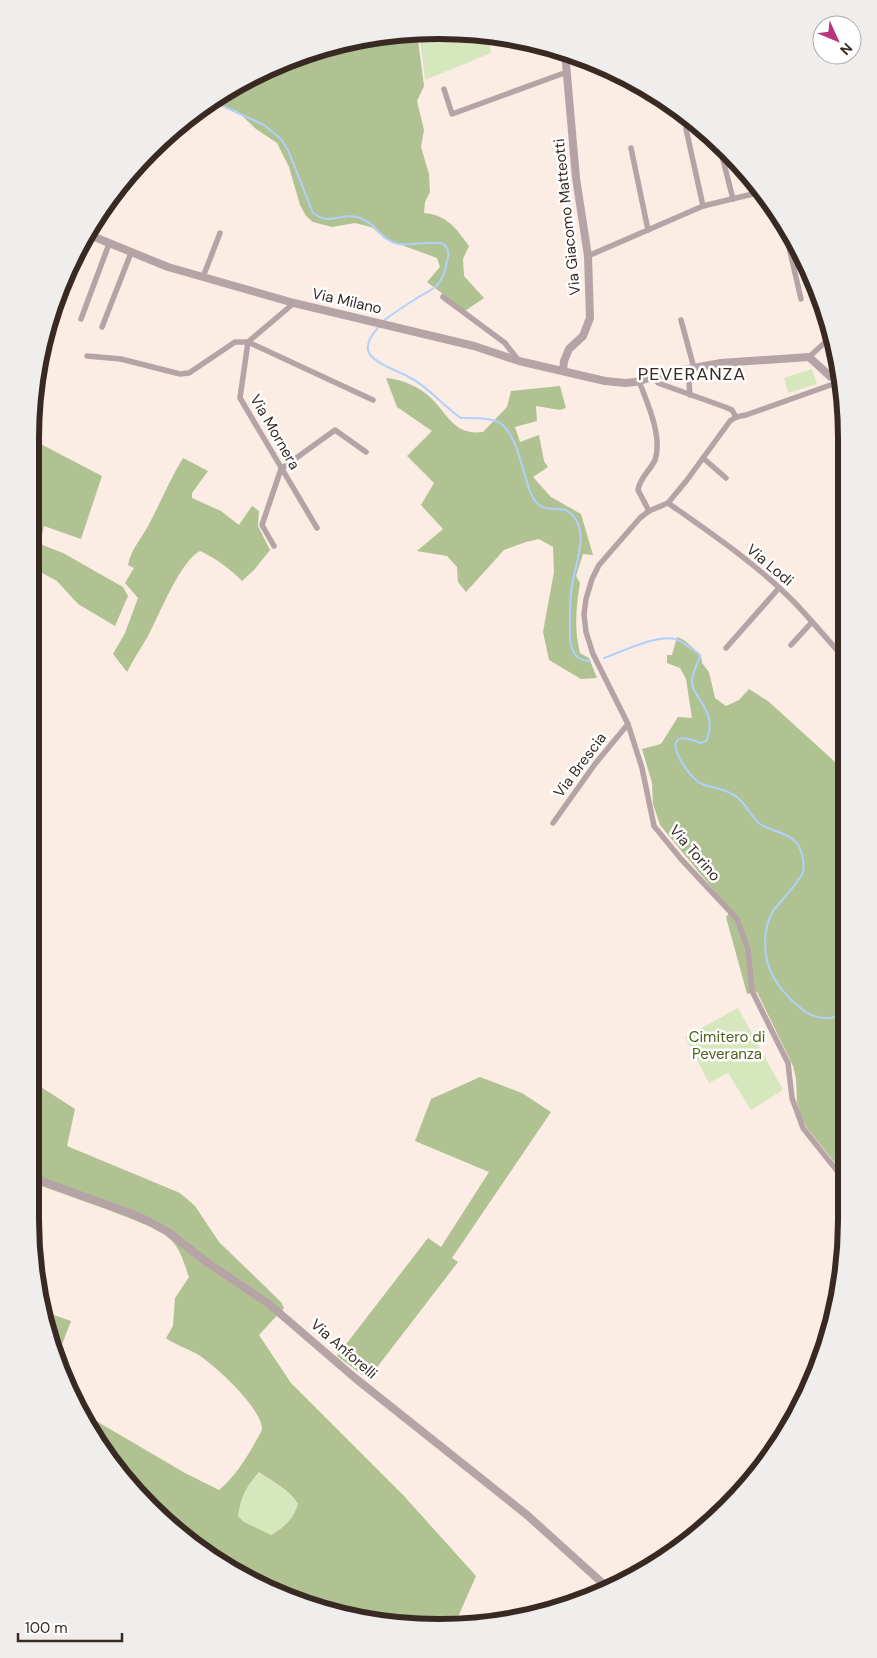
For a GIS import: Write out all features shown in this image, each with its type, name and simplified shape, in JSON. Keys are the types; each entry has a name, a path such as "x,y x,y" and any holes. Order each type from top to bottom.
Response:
{"street":[{"name":"Via Giacomo Matteotti","path":"562,371 569,349 583,336 590,318 588,256 576,178 566,60"},
{"path":"444,89 452,114 567,72"},
{"path":"686,129 703,206"},
{"path":"631,148 648,230"},
{"path":"722,158 733,199"},
{"path":"588,256 703,206 755,194"},
{"path":"203,277 220,233"},
{"name":"Via Milano","path":"93,237 168,267 294,303 474,346 519,361 605,381 626,383 721,363 809,357"},
{"path":"81,319 109,244"},
{"path":"789,246 801,299"},
{"path":"102,327 131,253"},
{"path":"443,297 505,343 519,361"},
{"path":"248,342 294,303"},
{"path":"681,320 691,369 690,395"},
{"path":"826,341 809,357 834,377"},
{"path":"87,356 121,359 180,374 189,373 236,342 248,342 374,400"},
{"name":"Via Mornera","path":"248,342 240,398 317,528"},
{"path":"655,377 658,383 732,410 736,417"},
{"path":"639,381 655,431 656,455 653,463 643,476 638,490 649,511 668,503 730,421 736,417 746,416 835,384"},
{"path":"274,546 262,525 281,469 335,430 366,452"},
{"path":"703,458 726,478"},
{"name":"Via Lodi","path":"668,503 722,541 779,588 838,651"},
{"name":"Via Torino","path":"649,511 640,518 599,565 592,578 584,614 586,632 593,654 628,724 642,768 654,826 681,859 738,919 748,950 752,991 788,1063 792,1098 803,1128 838,1172"},
{"path":"726,648 779,588"},
{"path":"791,645 812,622"},
{"name":"Via Brescia","path":"553,823 595,764 628,724"},
{"name":"Via Anforelli","path":"39,1180 148,1221 168,1232 208,1263 269,1304 355,1378 527,1515 603,1584"}],"green space":[{"path":"418,40 424,86 417,101 424,130 421,147 429,174 430,192 425,202 424,213 439,216 450,223 469,246 463,259 464,276 484,298 465,311 427,282 440,267 437,258 385,239 373,228 367,226 355,223 332,227 313,222 306,216 300,205 289,167 277,143 256,129 237,111 216,106 262,80 310,60 361,46"},
{"path":"420,40 489,42 491,53 425,80"},
{"path":"812,369 817,384 788,393 784,378"},
{"path":"386,378 410,384 421,390 458,427 465,431 473,432 483,432 507,407 511,391 560,386 566,408 560,410 536,406 537,421 515,427 520,442 539,435 544,461 548,467 533,477 551,497 581,514 593,555 583,554 576,576 580,583 576,627 580,653 589,658 597,678 581,679 549,660 543,632 554,572 553,547 539,539 504,550 466,592 458,582 457,567 447,556 417,551 443,529 421,505 434,483 407,456 432,431 397,407"},
{"path":"39,443 102,476 81,539 44,526 40,544 63,553 123,587 128,596 115,626 78,604 57,581 39,571"},
{"path":"183,458 208,471 192,493 192,498 221,511 239,525 252,506 259,511 258,526 270,550 254,570 242,581 222,564 206,554 200,551 193,556 178,576 148,636 127,672 113,654 125,633 138,598 125,583 134,568 128,565 129,559"},
{"path":"677,637 684,640 701,655 702,663 709,672 715,698 726,706 739,700 749,689 768,701 838,765 838,1167 801,1118 797,1102 796,1079 793,1066 757,992 747,994 726,917 731,911 660,825 653,804 652,783 642,749 661,744 678,717 692,718 686,679 680,668 667,663 667,655 672,655"},
{"name":"Cimitero di Peveranza","path":"738,1008 783,1090 751,1110 728,1073 709,1083 685,1037"},
{"path":"480,1077 522,1093 551,1112 452,1258 458,1262 368,1379 337,1356 428,1238 441,1247 489,1172 415,1141 431,1099"},
{"path":"39,1086 75,1109 67,1146 180,1193 195,1206 219,1242 281,1302 284,1308 259,1335 291,1383 404,1496 476,1576 457,1618 412,1618 361,1612 335,1606 286,1589 239,1566 195,1537 138,1483 121,1463 92,1418 185,1473 219,1490 238,1470 262,1430 255,1411 226,1377 197,1354 166,1338 173,1326 175,1298 189,1277 180,1252 174,1243 161,1232 39,1185","holes":["259,1472 286,1490 298,1504 294,1514 280,1529 271,1535 244,1522 238,1516 247,1487"]},
{"path":"50,1314 71,1321 60,1349"},
{"path":"259,1472 285,1490 298,1504 287,1522 270,1535 244,1522 238,1516 245,1492"}],"waterway":[{"path":"219,104 264,125 281,139 288,150 313,213 319,217 325,219 357,217 368,222 392,242 398,244 440,243 446,247 448,259 439,283 382,322"},
{"path":"379,326 368,343 368,350 374,358 385,366 416,381 461,418 488,419 503,425 513,439 535,501 542,507 566,510 574,517 581,535 579,556 571,592 570,640 578,658 590,661"},
{"path":"604,658 649,641 668,638 678,640 698,653 700,657 693,674 692,684 708,714 710,723 709,734 707,740 701,743 687,738 679,739 676,743 678,755 686,769 700,783 728,792 744,804 760,824 789,837 797,843 803,857 803,872 769,919 765,940 768,964 781,989 803,1010 813,1016 823,1018 838,1017"}],"district":[{"name":"PEVERANZA","path":"692,374"}]}
